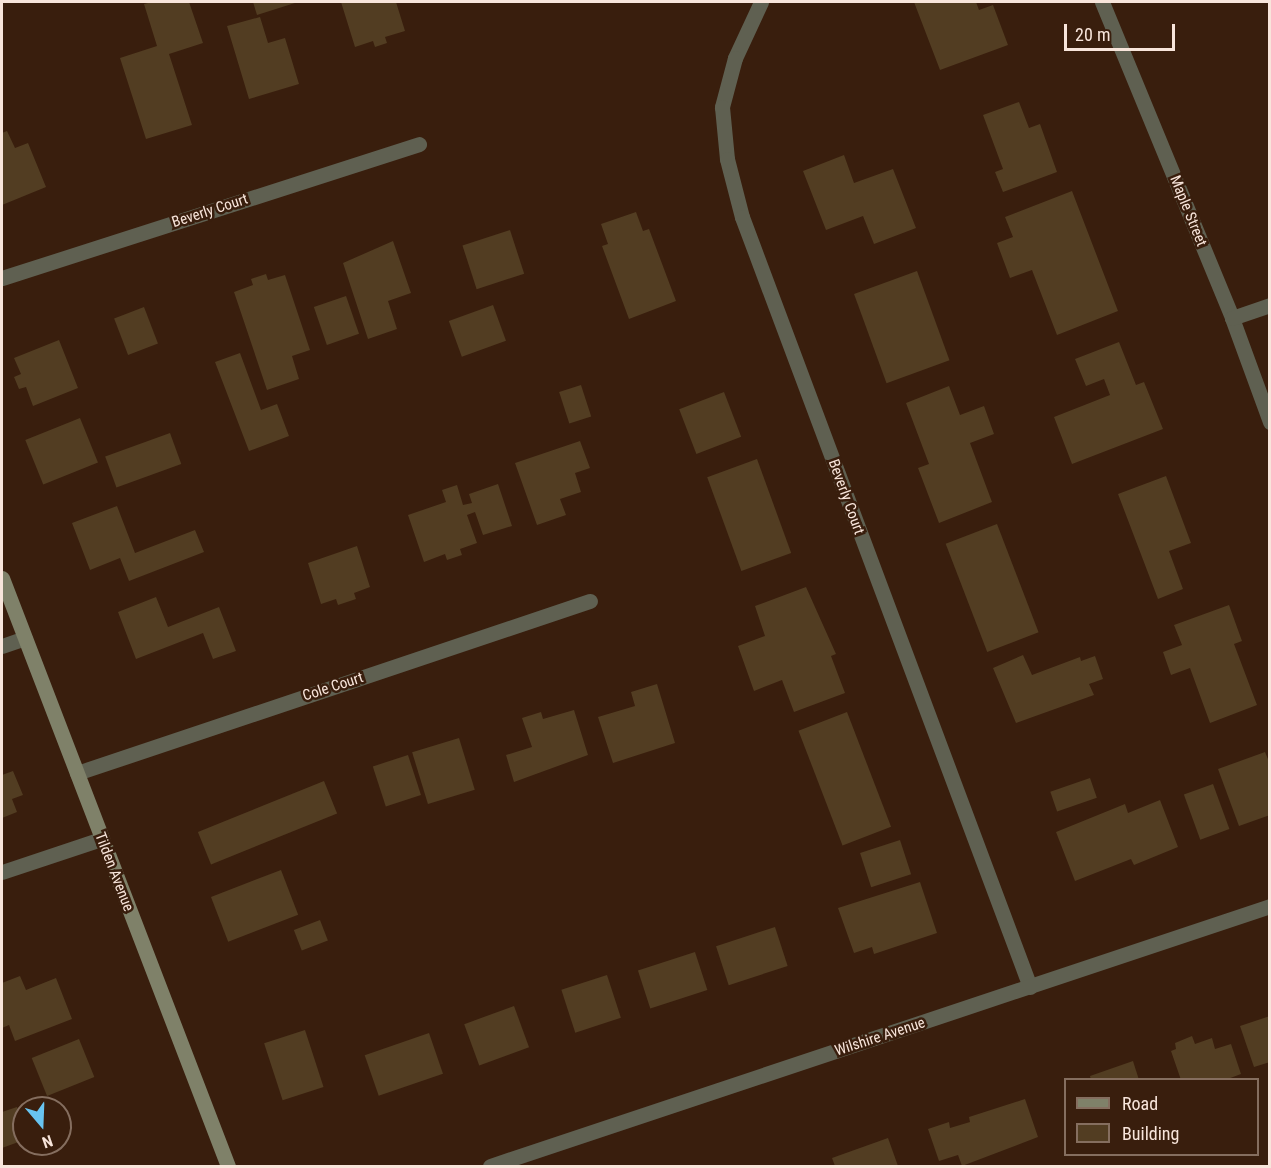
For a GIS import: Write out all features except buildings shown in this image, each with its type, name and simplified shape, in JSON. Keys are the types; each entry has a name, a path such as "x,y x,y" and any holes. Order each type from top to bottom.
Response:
{"street":[{"name":"Beverly Court","path":"761,2 735,58 722,106 727,159 742,217 1029,987"},
{"name":"Maple Street","path":"1102,2 1232,318 1269,422"},
{"name":"Beverly Court","path":"2,278 419,144"},
{"path":"1232,318 1269,305"},
{"name":"Tilden Avenue","path":"2,578 228,1167"},
{"name":"Cole Court","path":"77,773 590,601"},
{"path":"2,646 25,638"},
{"path":"2,872 101,839"},
{"name":"Wilshire Avenue","path":"490,1167 1269,906"}]}
